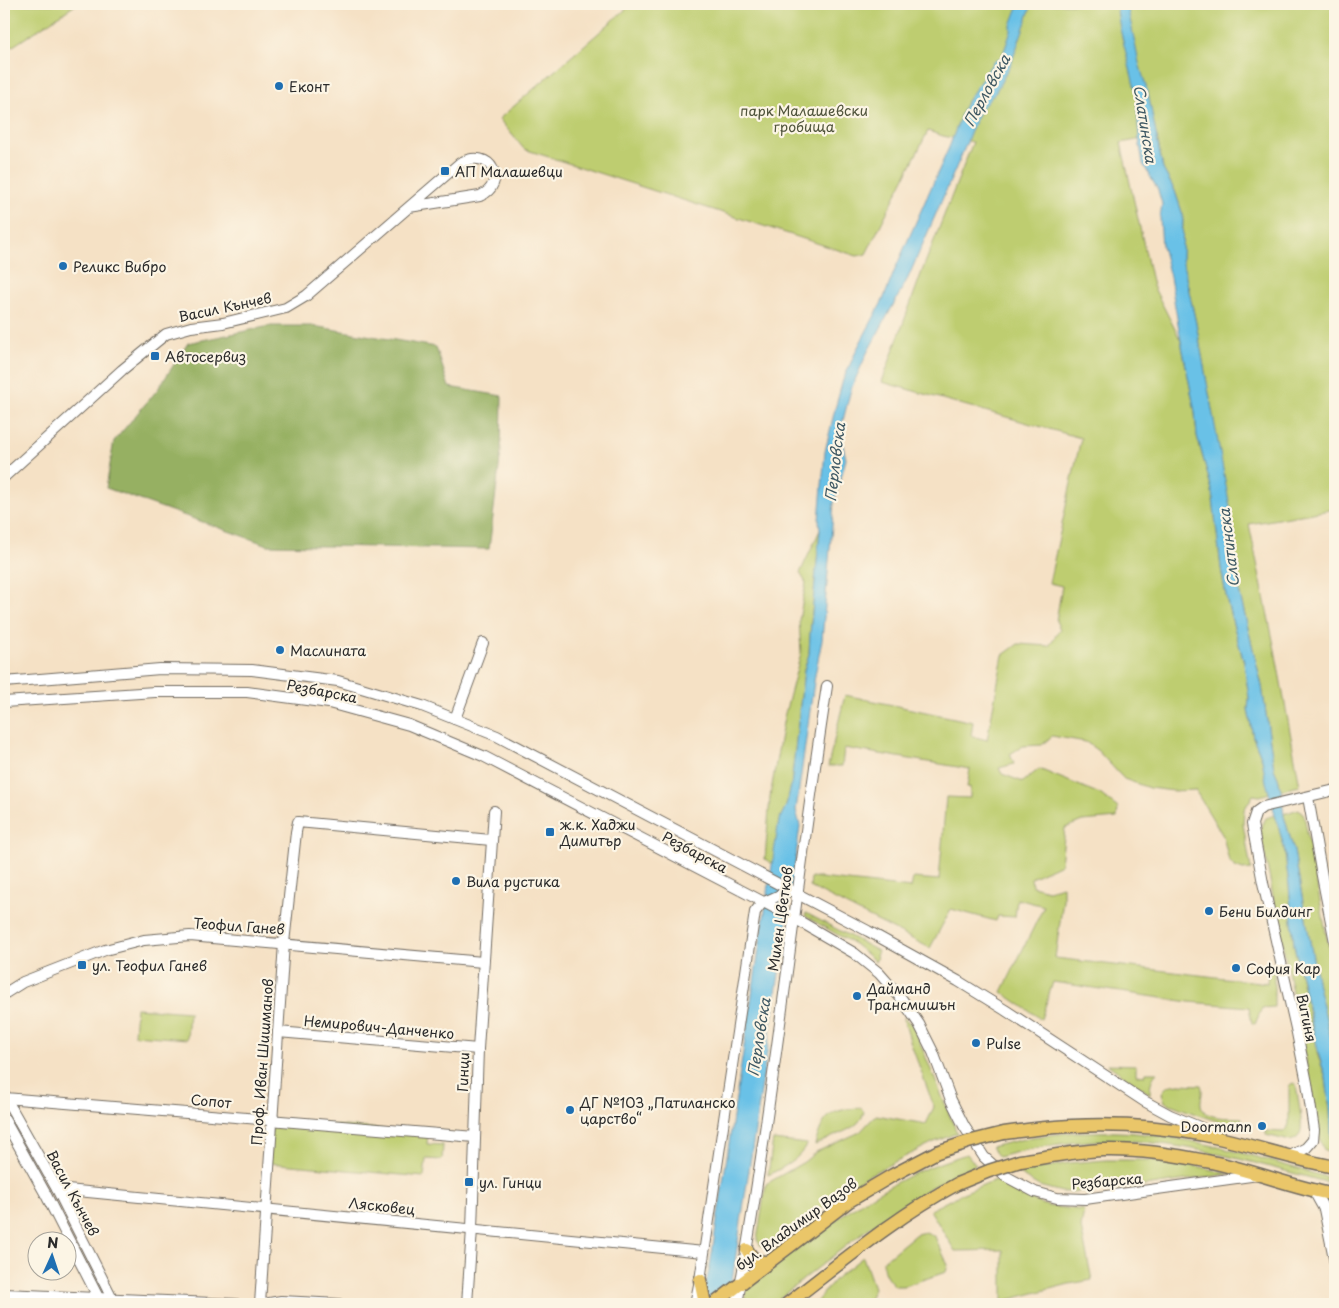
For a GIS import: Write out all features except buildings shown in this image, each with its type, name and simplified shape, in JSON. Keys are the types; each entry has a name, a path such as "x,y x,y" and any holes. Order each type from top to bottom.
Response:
{"main road":[{"name":"бул. Владимир Вазов","path":"722,1302 741,1283 849,1201 937,1152 1004,1133 1073,1126 1174,1130 1246,1145 1330,1166"},
{"path":"786,1304 900,1218 930,1198 957,1184 1020,1161 1102,1150 1149,1151 1207,1161 1332,1194"},
{"path":"747,1250 756,1261 769,1262"},
{"path":"700,1280 705,1304"}],"street":[{"name":"Васил Кънчев","path":"4,477 122,370 166,334 191,327 223,323 286,308 306,296 460,162 466,159 482,159 489,162 493,168 494,183 486,194 410,207"},
{"path":"455,719 483,643"},
{"name":"Резбарска","path":"4,682 160,669 252,670 338,681 422,706 497,736 868,931 958,981 1067,1049 1144,1101 1177,1118 1246,1145"},
{"name":"Милен Цветков","path":"737,1304 757,1184 794,918 794,893 827,686"},
{"name":"Резбарска","path":"4,702 155,692 247,692 329,703 409,725 483,756 794,918 854,953 879,974 902,998 919,1024 933,1052 964,1126 984,1157 1005,1176 1035,1192 1057,1198 1085,1199 1258,1175"},
{"name":"Витиня","path":"1290,1156 1303,1150 1309,1144 1314,1130 1300,1050 1252,824 1256,812 1263,807 1335,790"},
{"path":"1308,797 1335,942"},
{"name":"Гинци","path":"467,1304 472,1229 478,1049 494,811"},
{"name":"Проф. Иван Шишманов","path":"260,1304 284,943 298,822 492,840"},
{"name":"Милен Цветков","path":"695,1304 756,912 762,903 794,893"},
{"name":"Теофил Ганев","path":"4,994 23,982 105,950 144,940 190,936 483,962"},
{"name":"Немирович-Данченко","path":"278,1032 478,1049"},
{"name":"Васил Кънчев","path":"5,1097 57,1189 114,1302"},
{"name":"Сопот","path":"5,1097 475,1136"},
{"name":"Васил Кънчев","path":"4,1119 45,1193 100,1302"},
{"name":"Лясковец","path":"57,1189 704,1252"},
{"path":"1314,1190 1324,1209 1335,1262"},
{"path":"4,1294 100,1302 236,1304"},
{"path":"264,1304 281,1301 339,1304"}],"green space":[{"path":"4,4 77,4 4,52"},
{"name":"парк Малашевски гробища","path":"632,4 1335,4 1335,509 1249,524 1300,786 1281,790 1274,769 1262,686 1239,591 1237,565 1212,411 1182,259 1183,215 1175,191 1163,169 1157,136 1121,143 1153,286 1181,341 1195,412 1197,436 1212,490 1221,568 1228,606 1244,662 1249,698 1248,709 1253,737 1262,759 1270,793 1260,796 1253,795 1244,810 1243,824 1251,869 1243,870 1235,867 1229,861 1223,836 1195,790 1174,791 1149,788 1124,779 1098,751 1086,742 1052,736 1042,745 1023,746 1010,754 1014,764 999,768 1002,774 1023,782 1039,769 1100,794 1118,808 1117,818 1082,821 1065,828 1061,864 1031,878 1032,886 1048,890 1063,886 1063,900 1055,958 1267,983 1268,971 1274,971 1274,1007 1262,1008 1255,1024 1252,1023 1249,1007 1189,1002 1053,982 1041,1019 1002,992 1044,906 1017,899 1015,917 998,916 996,921 951,909 930,948 810,887 811,877 911,888 913,878 939,880 946,797 970,798 970,787 967,787 970,769 844,748 842,766 828,766 845,695 973,722 971,736 987,740 1003,655 1018,644 1049,646 1060,629 1056,621 1062,586 1049,583 1081,438 882,382 924,266 973,142 928,131 866,254 857,256 524,149 499,119"},
{"path":"270,326 313,326 436,347 449,387 502,396 501,451 489,549 268,545 106,488 114,441 158,389 188,343"},
{"path":"820,530 809,654 804,670 791,786 786,807 779,820 773,864 765,859 770,797 784,717 801,653 799,620 806,583 800,573"},
{"path":"1299,809 1304,815 1335,981 1335,1054 1318,986 1294,851 1283,814"},
{"path":"1275,815 1284,847 1294,945 1318,1056 1326,1078 1332,1153 1324,1151 1319,1137 1260,830 1266,818"},
{"path":"806,913 878,951 876,956 878,958 875,961 854,944 805,916"},
{"path":"136,1008 189,1012 187,1039 134,1035"},
{"path":"903,1017 913,1026 957,1133 932,1143 865,1177 770,1247 761,1246 757,1240 766,1184 804,1162 816,1152 860,1132 876,1115 926,1124 934,1107"},
{"path":"1107,1064 1136,1065 1136,1075 1145,1076 1146,1072 1157,1072 1151,1082 1150,1094"},
{"path":"1294,1083 1296,1084 1301,1117 1300,1134 1296,1139 1290,1141 1266,1135 1266,1131 1283,1132 1287,1129 1289,1124 1289,1087"},
{"path":"1179,1084 1201,1085 1201,1105 1203,1110 1213,1116 1242,1118 1242,1129 1165,1102 1162,1093 1165,1088"},
{"path":"861,1108 864,1112 859,1122 815,1145 821,1128 829,1116 841,1110"},
{"path":"272,1120 428,1133 427,1144 443,1145 442,1160 426,1159 424,1177 269,1163"},
{"path":"1075,1132 1135,1133 1190,1141 1236,1151 1326,1177 1326,1182 1224,1155 1142,1142 1100,1141 1059,1144 999,1157 991,1147 1032,1137"},
{"path":"773,1140 807,1144 795,1159 768,1175"},
{"path":"967,1154 976,1165 933,1186 897,1208 772,1304 744,1304 747,1287 842,1215 882,1190 911,1175"},
{"path":"1106,1160 1160,1160 1229,1174 1130,1188 1062,1192 1039,1186 1017,1173 1068,1163"},
{"path":"995,1180 1016,1193 1047,1206 1084,1210 1081,1228 1092,1280 1003,1301 1003,1250 955,1251 930,1210 963,1193"},
{"path":"926,1232 935,1237 948,1265 946,1272 904,1286 895,1286 883,1269 883,1261 916,1234"},
{"path":"863,1257 874,1288 867,1304 813,1304 836,1278"}],"water":[{"name":"Перловска","path":"1019,4 1032,4 1011,64 995,93 979,111 908,278 867,353 851,389 840,432 846,459 834,503 822,640 815,675 796,810 800,826 733,1274 726,1304 701,1304 710,1266 779,820 786,806 791,786 804,670 809,654 825,452 835,409 843,380 883,300 950,145 964,106 993,62 1002,57"},
{"name":"Слатинска","path":"1116,4 1127,4 1139,63 1148,93 1163,169 1175,191 1183,215 1182,259 1196,323 1230,507 1239,591 1262,686 1274,769 1281,790 1284,816 1294,851 1318,986 1335,1054 1335,1177 1326,1078 1319,1056 1294,945 1284,847 1266,782 1262,759 1253,737 1248,709 1249,698 1244,662 1228,606 1221,568 1212,490 1197,436 1195,412 1170,277 1162,246 1160,218 1162,204 1158,190 1143,164 1139,139 1136,93 1120,29"}],"place":[{"name":"Еконт","path":"279,86"},
{"name":"АП Малашевци","path":"445,171"},
{"name":"Реликс Вибро","path":"63,266"},
{"name":"Автосервиз","path":"155,356"},
{"name":"Маслината","path":"280,650"},
{"name":"ж.к. Хаджи Димитър","path":"550,832"},
{"name":"Вила рустика","path":"456,881"},
{"name":"Бени Билдинг","path":"1209,911"},
{"name":"ул. Теофил Ганев","path":"82,965"},
{"name":"София Кар","path":"1236,968"},
{"name":"Дайманд Трансмишън","path":"857,996"},
{"name":"Pulse","path":"976,1043"},
{"name":"ДГ №103 „Патиланско царство“","path":"570,1110"},
{"name":"Doormann","path":"1262,1126"},
{"name":"ул. Гинци","path":"469,1182"}]}
